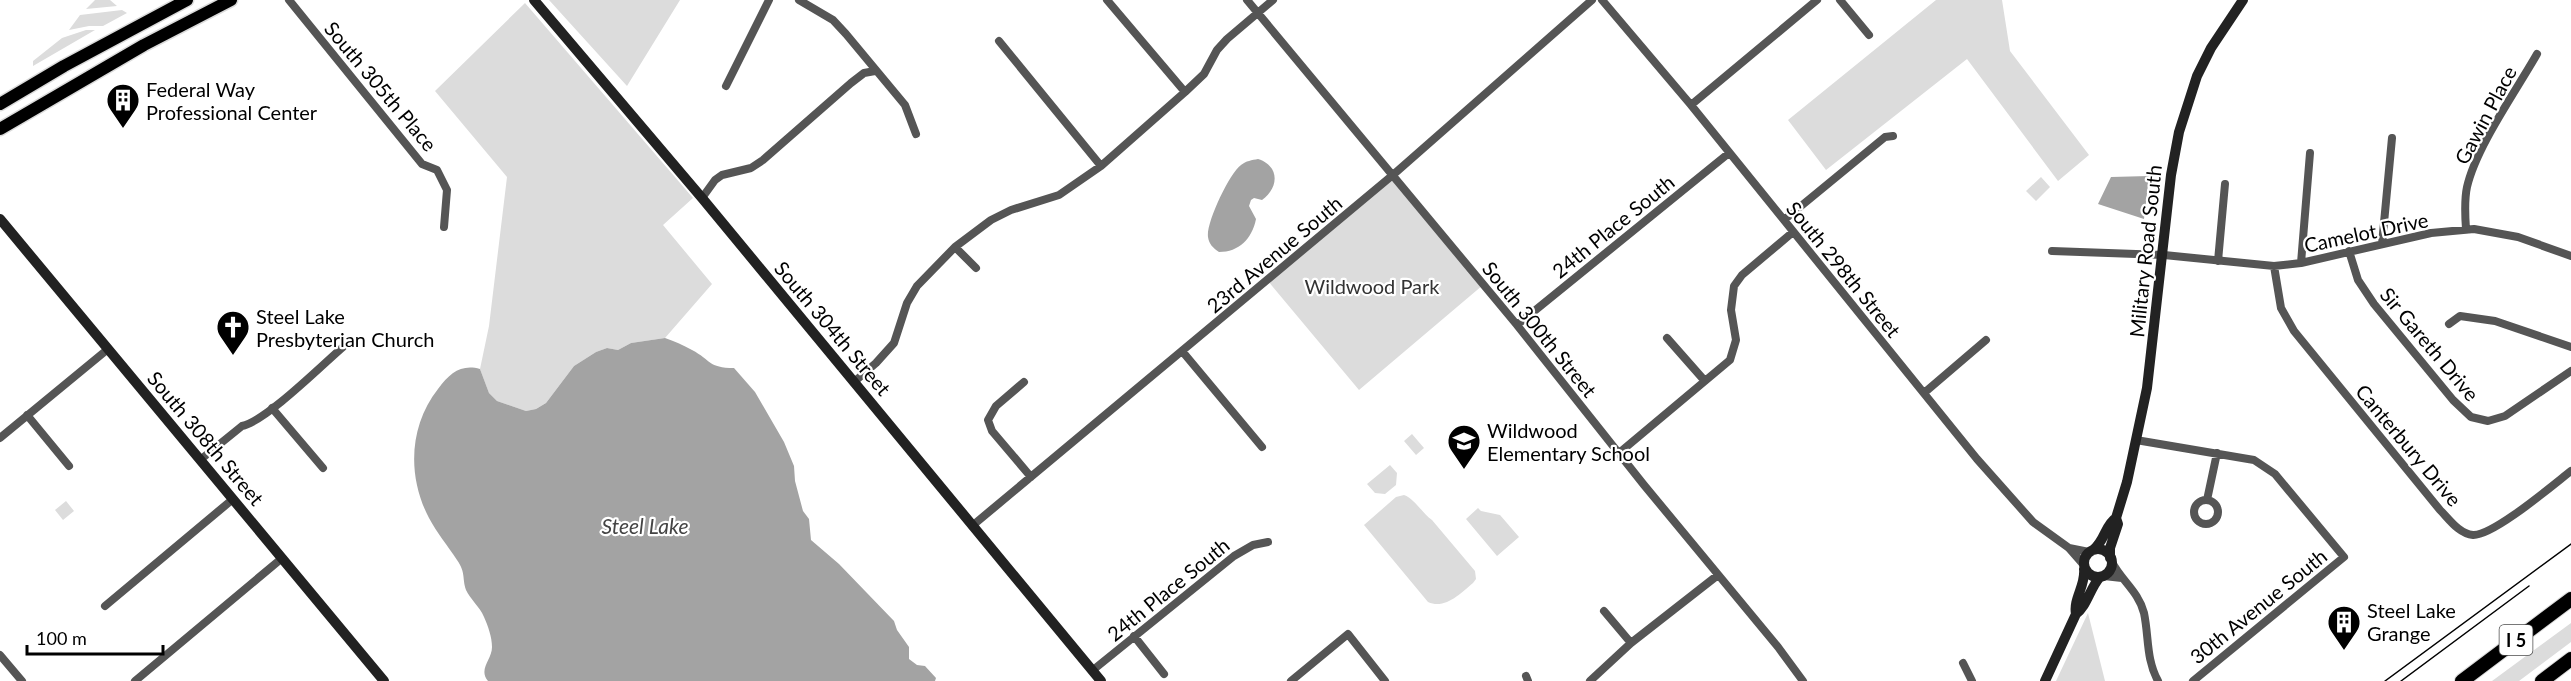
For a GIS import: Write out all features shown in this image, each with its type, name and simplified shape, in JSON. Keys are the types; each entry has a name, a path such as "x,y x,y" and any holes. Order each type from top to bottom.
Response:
{"highway":[{"name":"I 5","path":"2462,681 2571,600"},
{"name":"I 5","path":"2542,681 2571,659"}],"main road":[{"path":"0,104 64,66 187,0"},
{"path":"0,129 144,45 231,0"}],"street":[{"name":"South 305th Place","path":"289,0 422,164 437,170 447,190 444,227"},
{"name":"South 304th Street","path":"534,0 702,198 1101,681"},
{"path":"726,86 769,0"},
{"path":"799,0 833,20 905,105 916,134"},
{"path":"1107,0 1185,92"},
{"name":"South 300th Street","path":"1247,0 1394,174 1778,647 1803,681"},
{"path":"854,382 876,363 894,342 907,303 917,286 955,247 991,220 1011,210 1059,195 1101,166 1204,74 1217,50 1273,0"},
{"name":"23rd Avenue South","path":"972,526 1394,174 1592,0"},
{"name":"South 298th Street","path":"1602,0 1691,105 2020,509 2043,530 2069,548 2084,567"},
{"path":"1691,105 1817,0"},
{"path":"1839,0 1869,35"},
{"name":"Military Road South","path":"2111,560 2110,548 2118,524 2116,518 2127,482 2147,388 2174,158 2184,111 2208,54 2243,0"},
{"path":"999,41 1101,166"},
{"name":"Gawin Place","path":"2466,229 2466,194 2473,170 2484,146 2537,54"},
{"path":"702,198 715,180 722,175 751,168 763,160 851,83 864,74 874,71"},
{"path":"1784,220 1885,137 1893,136"},
{"path":"2382,244 2391,138"},
{"name":"24th Place South","path":"1516,325 1730,153"},
{"path":"2301,262 2310,153"},
{"path":"2218,261 2225,184"},
{"name":"South 308th Street","path":"0,219 384,681"},
{"name":"Camelot Drive","path":"2052,251 2164,255 2274,266 2466,229 2508,234 2571,256"},
{"path":"1619,453 1730,360 1736,340 1731,310 1734,286 1742,275 1793,232"},
{"path":"955,247 976,268"},
{"name":"Sir Gareth Drive","path":"2349,251 2358,280 2374,304 2453,400 2471,417 2488,421 2505,416 2571,371"},
{"name":"Canterbury Drive","path":"2274,266 2281,308 2294,331 2458,529 2471,535 2486,532 2571,471"},
{"path":"2449,324 2460,316 2483,318 2571,347"},
{"path":"1667,338 1704,380"},
{"path":"1924,393 1986,340"},
{"path":"200,460 242,426 251,424 272,408 344,346"},
{"path":"0,438 108,349"},
{"path":"1182,351 1262,447"},
{"path":"1024,382 996,406 988,420 992,430 1031,477"},
{"path":"272,408 323,468"},
{"path":"27,415 69,466"},
{"path":"2136,440 2217,453 2207,500"},
{"name":"30th Avenue South","path":"2193,681 2344,557 2276,474 2254,460 2217,453"},
{"path":"105,606 233,499"},
{"name":"Military Road South","path":"2091,551 2104,539 2110,521 2116,518"},
{"name":"24th Place South","path":"1093,670 1238,553 1253,545 1268,542"},
{"name":"South 298th Street","path":"2069,548 2091,551"},
{"path":"2076,614 2075,607 2084,580 2084,567 2091,551 2103,550 2136,594 2143,612 2148,652 2158,681"},
{"path":"135,681 281,559"},
{"path":"2045,681 2076,614 2082,610 2089,592 2110,569 2111,560"},
{"path":"2084,567 2091,576 2123,579"},
{"path":"1590,681 1631,643 1718,575"},
{"path":"1604,611 1631,643"},
{"path":"1291,681 1348,634 1385,681"},
{"path":"1134,636 1164,674"},
{"path":"0,655 22,681"},
{"path":"1963,663 1972,681"}],"green space":[{"path":"95,0 110,0 117,6 86,9"},
{"path":"549,0 680,0 627,86"},
{"path":"1936,0 2002,0 2010,51 2089,155 2058,181 1967,59 1826,170 1788,120"},
{"path":"525,3 693,198 663,225 712,284 665,338 631,343 618,350 607,348 596,352 574,366 546,403 536,409 526,411 497,401 489,393 480,369 489,326 507,177 435,91"},
{"path":"122,10 127,13 103,26 69,30 80,15"},
{"path":"86,30 95,30 33,66 33,61 62,38"},
{"name":"Wildwood Park","path":"1394,174 1483,285 1359,390 1268,281"},
{"path":"2041,177 2050,187 2036,201 2026,191"},
{"path":"1412,434 1424,448 1416,455 1404,441"},
{"path":"1390,465 1397,473 1396,485 1385,494 1375,493 1367,484"},
{"path":"1404,495 1432,520 1475,571 1476,579 1473,583 1447,602 1434,604 1428,602 1364,525 1396,497"},
{"path":"66,501 74,511 63,520 55,510"},
{"path":"1478,508 1481,511 1500,515 1519,537 1497,556 1466,519"},
{"path":"2088,613 2105,681 2056,681"},
{"path":"2571,623 2571,642 2519,681 2492,681"}],"water":[{"path":"1258,159 1265,162 1273,172 1275,178 1272,190 1262,200 1254,198 1251,200 1249,206 1256,219 1244,243 1233,250 1219,252 1209,242 1208,237 1214,210 1236,170 1251,160"},
{"path":"2149,176 2144,219 2098,204 2111,177"},
{"name":"Steel Lake","path":"665,338 692,350 714,365 734,368 755,392 784,442 794,466 795,481 803,511 809,519 811,540 839,564 894,621 897,630 909,647 909,659 917,665 925,666 936,678 935,681 488,681 484,672 492,647 491,635 482,613 466,590 460,565 429,518 417,485 414,452 421,419 428,403 442,383 452,374 462,369 473,368 480,369 489,393 497,401 526,411 536,409 546,403 574,366 596,352 607,348 618,350 631,343"}],"tram line":[{"path":"2385,681 2571,544"},
{"path":"2401,681 2529,586"}],"place":[{"name":"Federal Way Professional Center","path":"123,129"},
{"name":"Steel Lake Presbyterian Church","path":"233,356"},
{"name":"Wildwood Elementary School","path":"1464,470"},
{"name":"Steel Lake Grange","path":"2344,651"}]}
